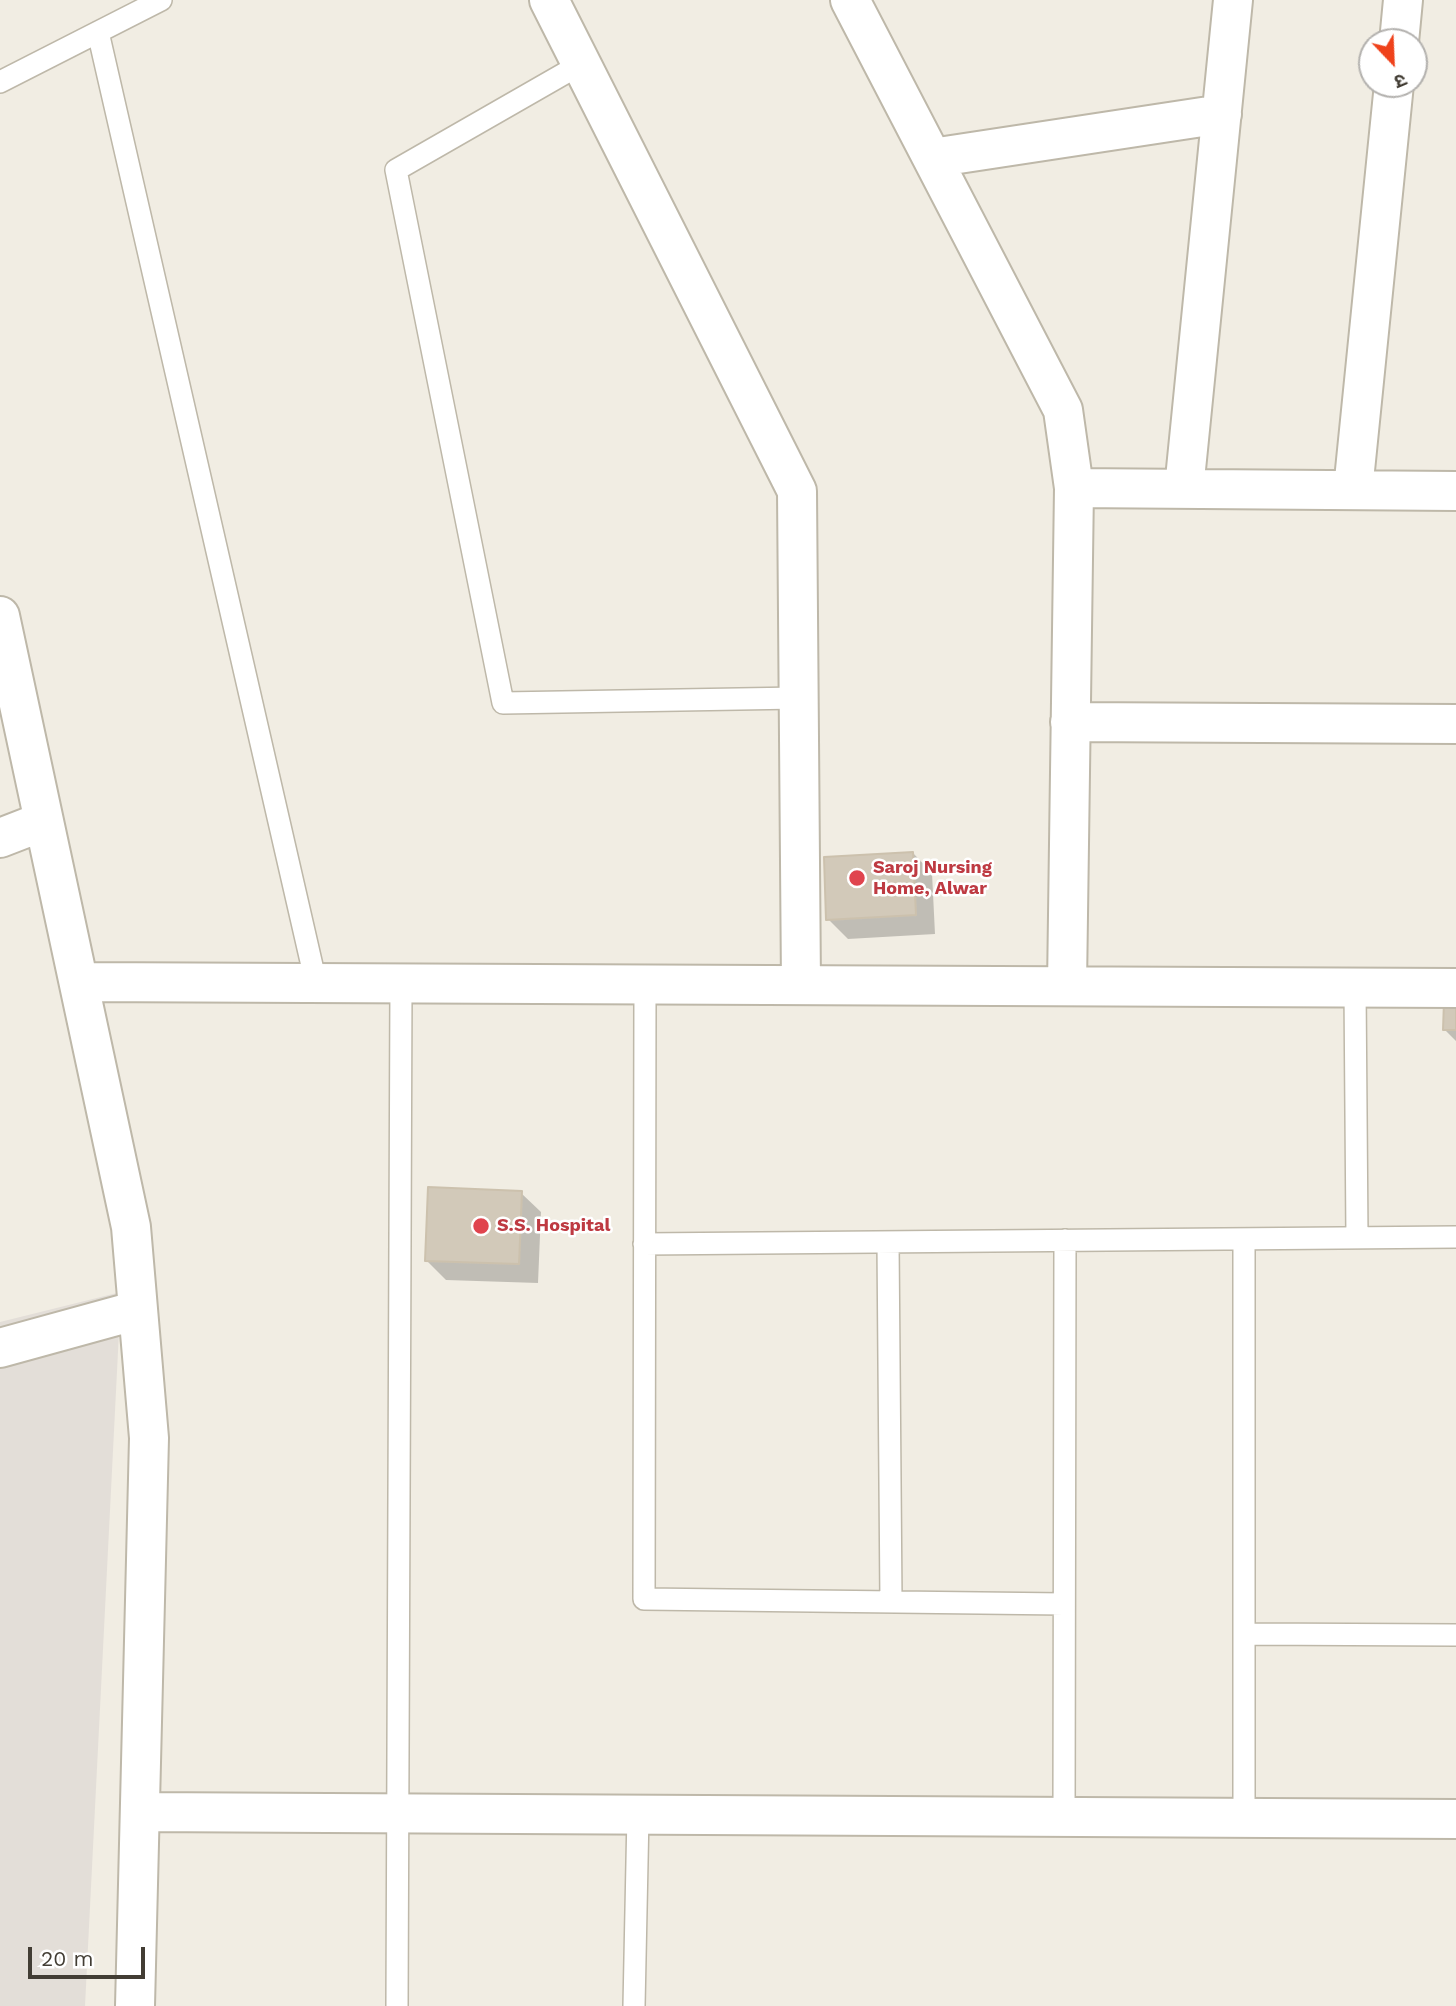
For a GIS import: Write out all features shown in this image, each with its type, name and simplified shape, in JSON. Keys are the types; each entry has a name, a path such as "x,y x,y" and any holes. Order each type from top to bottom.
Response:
{"street":[{"path":"549,0 797,491 801,985"},
{"path":"850,0 1063,410 1074,488 1067,986"},
{"path":"1184,489 1233,0"},
{"path":"1400,28 1403,0"},
{"path":"1353,490 1393,98"},
{"path":"932,158 1222,114"},
{"path":"1074,488 1456,491"},
{"path":"0,615 131,1227 149,1438 135,2006"},
{"path":"1070,722 1456,724"},
{"path":"0,838 44,821"},
{"path":"79,982 1456,988"},
{"path":"0,1348 138,1310"},
{"path":"140,1812 1456,1819"}],"lane":[{"path":"0,82 161,0"},
{"path":"98,32 316,983"},
{"path":"581,64 396,170 503,703 798,698"},
{"path":"397,2006 401,984"},
{"path":"645,985 644,1599 1065,1604"},
{"path":"1355,988 1357,1238"},
{"path":"644,1244 1456,1237"},
{"path":"1244,1239 1244,1818"},
{"path":"1064,1817 1065,1240"},
{"path":"888,1242 891,1602"},
{"path":"1245,1634 1456,1635"},
{"path":"634,2006 638,1814"}],"shaded area":[{"path":"121,1292 85,2006 0,2006 0,1322"}],"building":[{"path":"913,852 916,915 826,920 824,857"},
{"path":"1444,1001 1456,1001 1456,1030 1443,1030"},
{"path":"428,1187 522,1191 519,1264 425,1261"}],"place":[{"name":"Saroj Nursing Home, Alwar","path":"857,878"},
{"name":"S.S. Hospital","path":"481,1226"}]}
